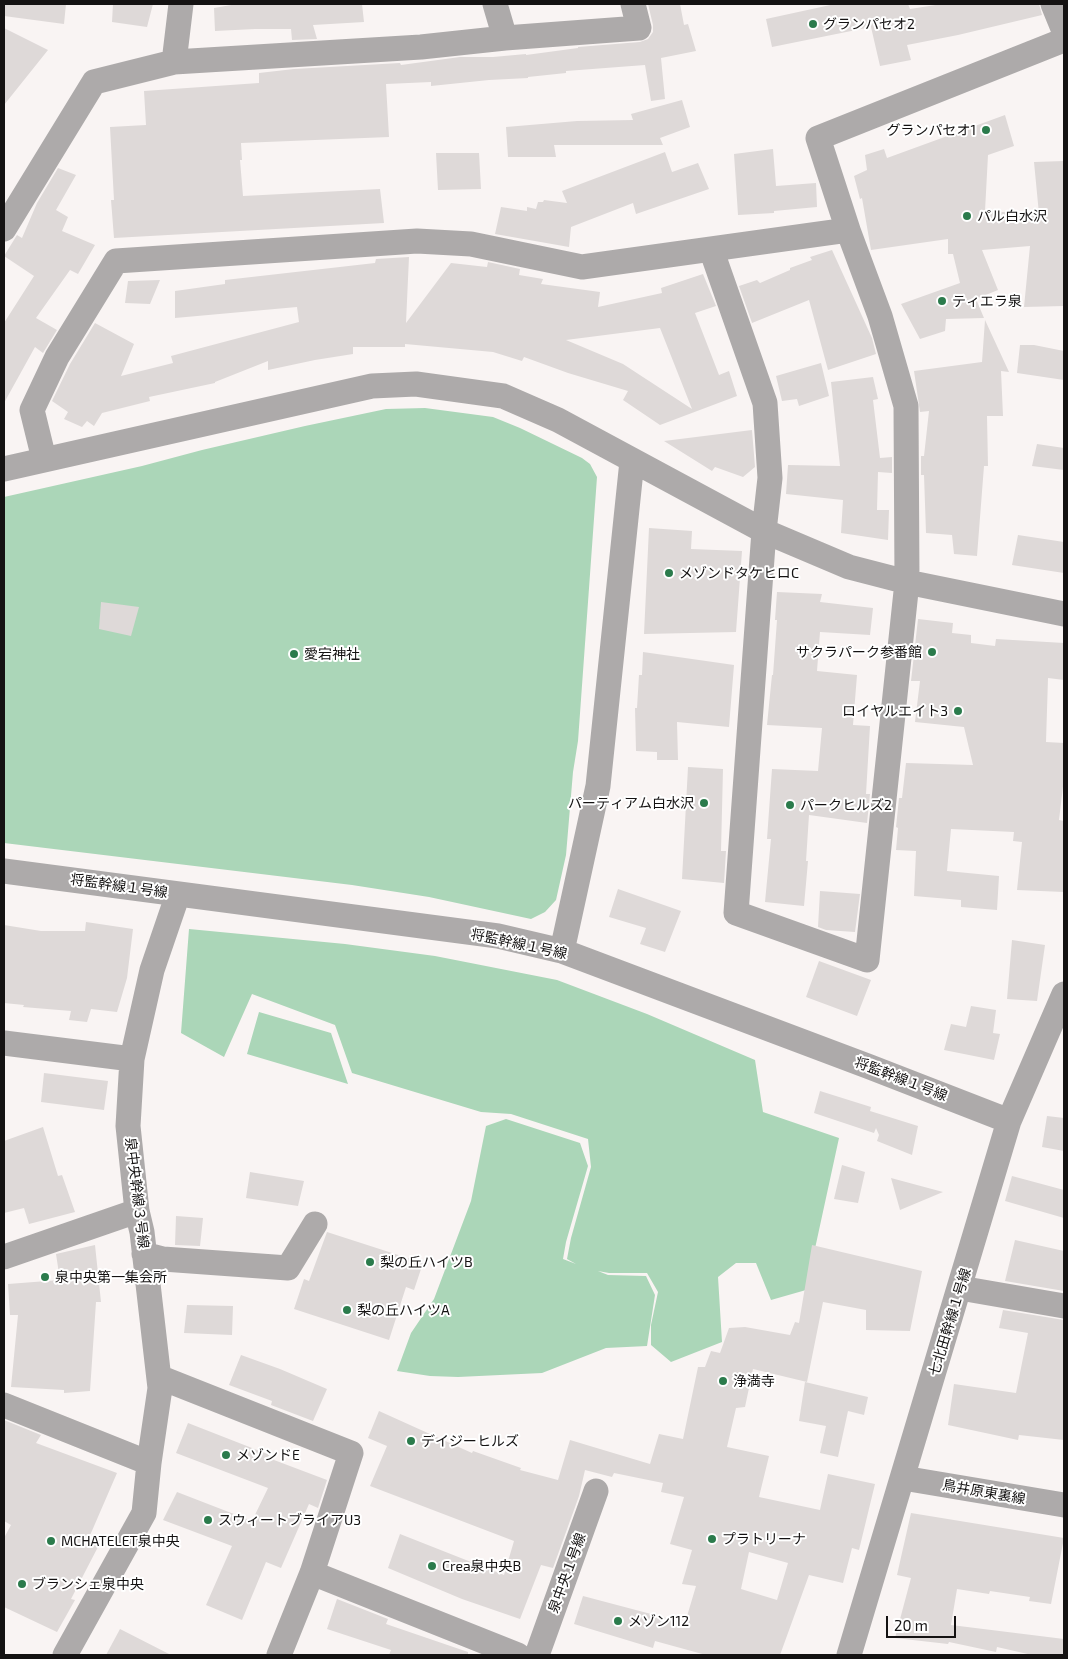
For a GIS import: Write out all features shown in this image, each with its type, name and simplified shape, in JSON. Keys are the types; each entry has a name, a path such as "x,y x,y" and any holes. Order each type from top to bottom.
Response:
{"street":[{"path":"174,62 181,4"},
{"path":"495,4 505,38"},
{"path":"4,229 94,82 174,62 421,47 505,38 639,28 633,4"},
{"path":"1053,4 1064,31"},
{"path":"711,249 765,402 770,478 764,531 736,913 867,960 907,582 906,406 880,316 848,230 818,138 1064,40"},
{"path":"44,459 32,410 57,357 116,261 417,242 471,244 582,266 848,230"},
{"path":"4,469 372,386 416,384 503,396 558,420 764,531 849,567 907,582 1064,614"},
{"path":"562,951 598,786 632,461"},
{"name":"将監幹線１号線","path":"4,871 498,936 562,951 870,1066 1009,1121"},
{"name":"泉中央幹線３号線","path":"65,1655 144,1513 160,1388 128,1126 132,1059 152,970 178,894"},
{"name":"七北田幹線１号線","path":"849,1655 1009,1121 1064,994"},
{"path":"4,1043 132,1059"},
{"path":"4,1257 137,1211"},
{"path":"144,1254 162,1259 288,1268 315,1224"},
{"path":"960,1288 1064,1306"},
{"path":"159,1377 350,1453 312,1572 279,1655"},
{"path":"4,1404 149,1463"},
{"name":"鳥井原東裏線","path":"903,1478 1064,1505"},
{"name":"泉中央１号線","path":"537,1655 596,1491"},
{"path":"312,1572 518,1655"}],"green space":[{"name":"愛宕神社","path":"425,408 493,417 582,458 590,464 597,477 578,741 573,772 566,855 556,900 545,912 531,919 429,897 352,885 4,843 4,497 142,466 305,426 386,409"},
{"path":"189,929 345,944 435,956 557,980 647,1014 755,1060 763,1112 839,1138 806,1290 771,1300 756,1263 736,1263 718,1277 722,1342 671,1362 651,1345 651,1325 658,1292 647,1273 609,1273 598,1271 608,1275 646,1276 655,1295 647,1346 606,1348 542,1373 458,1377 430,1376 397,1371 411,1333 434,1299 471,1201 486,1126 506,1119 580,1143 588,1166 566,1242 563,1259 576,1264 567,1259 591,1167 588,1139 511,1114 481,1112 352,1073 335,1025 252,994 224,1057 181,1033"},
{"path":"259,1012 331,1033 348,1084 247,1054"}],"building":[{"path":"4,4 66,4 64,24 4,16"},
{"path":"113,4 153,4 147,27 112,22"},
{"path":"237,4 362,4 364,22 313,25 317,39 292,40 291,29 215,31 214,8"},
{"path":"648,4 680,4 684,25 688,24 696,51 661,58 665,99 651,101 645,65 566,71 566,73 528,78 431,86 431,82 386,84 389,137 241,143 242,160 240,160 243,196 380,189 384,223 114,238 111,200 114,200 110,127 146,125 144,91 259,83 259,73 294,69 400,63 401,65 460,57 526,55 578,47 640,42 648,39 653,32"},
{"path":"835,4 908,4 910,9 942,4 1039,4 1042,15 907,45 911,60 880,66 871,27 772,47 766,19"},
{"path":"4,28 48,50 4,105"},
{"path":"682,100 690,127 660,138 663,145 554,145 556,157 508,157 506,127 577,121 633,120 631,114"},
{"path":"1005,115 1014,146 988,155 985,211 1039,214 1034,162 1064,161 1064,306 1024,307 1030,246 982,250 998,290 976,299 984,318 946,319 945,331 920,339 901,304 960,283 953,254 948,254 948,239 871,250 862,198 860,199 854,176 867,170 865,155 884,149 887,158"},
{"path":"773,149 776,186 816,183 817,207 774,211 774,213 738,215 734,154"},
{"path":"665,152 672,172 698,163 709,189 636,214 633,203 571,227 569,247 495,234 501,207 527,211 527,207 536,209 538,202 543,202 544,200 567,203 562,191"},
{"path":"436,153 479,153 481,189 438,190"},
{"path":"58,168 76,175 56,210 68,217 62,231 95,245 78,274 70,270 36,318 57,330 43,353 35,347 4,403 4,323 34,276 4,256 17,235 22,238 37,203"},
{"path":"832,250 872,338 876,354 828,370 809,300 752,323 739,286 757,280 760,283 790,270 790,268 812,260 810,257"},
{"path":"409,257 406,323 451,263 487,267 488,262 520,269 519,275 543,279 541,284 600,292 598,307 662,293 661,288 703,274 716,306 695,313 719,375 729,371 737,396 660,425 623,400 628,391 568,373 524,357 522,361 493,352 405,344 405,347 353,347 353,354 268,370 268,361 215,383 149,397 150,401 102,413 94,426 87,421 82,427 64,419 68,412 52,401 70,364 95,323 134,344 121,376 173,363 171,356 299,322 297,307 175,318 175,291 225,284 225,280 375,263 376,259","holes":["660,328 692,409 623,364 566,340"]},
{"path":"160,280 150,304 125,303 128,281"},
{"path":"985,320 1009,372 1001,371 1003,416 987,416 988,466 984,466 977,556 954,554 952,535 926,533 924,475 921,475 921,456 924,456 929,411 920,412 914,371 982,362"},
{"path":"1020,345 1034,345 1064,351 1064,380 1017,373"},
{"path":"821,363 829,396 799,406 797,399 782,401 776,376"},
{"path":"873,377 878,399 873,400 880,458 892,457 892,473 878,472 877,510 889,510 888,540 841,533 843,500 786,494 788,465 840,466 831,382"},
{"path":"752,430 755,467 743,477 715,467 712,471 664,441"},
{"path":"1037,444 1064,448 1064,470 1032,466"},
{"path":"649,528 692,531 691,549 742,551 736,632 644,634"},
{"path":"1018,535 1064,542 1064,573 1012,565"},
{"path":"777,592 822,594 820,602 873,608 870,635 820,632 817,671 857,675 853,725 870,726 866,794 870,794 867,823 809,815 806,861 808,861 804,906 765,902 771,839 767,839 772,769 818,771 822,728 767,725 773,675"},
{"path":"101,602 139,607 131,636 99,629"},
{"path":"918,619 953,623 952,633 971,635 971,643 995,646 996,639 1064,643 1064,680 1048,678 1046,742 1064,743 1064,778 1059,820 1064,821 1064,892 1017,890 1022,842 1013,841 1014,832 951,829 947,871 999,876 997,910 961,907 961,900 914,896 916,851 896,850 899,798 902,798 906,763 973,765 964,727 915,722 920,681 911,681"},
{"path":"643,652 734,665 729,727 677,722 678,760 657,760 657,752 636,751 635,708 637,708 639,675 642,675"},
{"path":"688,767 723,769 721,851 726,851 724,883 682,879"},
{"path":"618,889 681,911 665,952 640,944 646,928 609,917"},
{"path":"820,891 860,894 855,932 826,930 818,927"},
{"path":"86,922 133,929 127,978 117,1012 91,1009 87,1022 69,1020 71,1011 23,1007 24,1005 4,1003 4,925 41,931 85,931"},
{"path":"1012,940 1045,945 1037,1001 1007,999"},
{"path":"819,961 871,980 857,1016 806,997"},
{"path":"971,1006 996,1010 993,1033 1000,1034 994,1060 944,1050 951,1024 966,1027"},
{"path":"44,1073 108,1081 104,1110 41,1102"},
{"path":"820,1091 871,1107 870,1111 918,1126 912,1155 877,1141 879,1135 876,1128 874,1133 814,1113"},
{"path":"1047,1116 1064,1118 1064,1151 1042,1147"},
{"path":"43,1127 58,1176 62,1175 75,1212 29,1224 24,1208 4,1213 4,1141"},
{"path":"842,1165 865,1172 858,1203 834,1199"},
{"path":"250,1172 304,1181 298,1206 246,1198"},
{"path":"1012,1176 1064,1190 1064,1218 1005,1201"},
{"path":"891,1178 943,1192 900,1210"},
{"path":"176,1216 203,1218 200,1246 175,1245"},
{"path":"327,1232 423,1263 414,1290 406,1287 389,1340 294,1309 304,1279 309,1281"},
{"path":"1015,1240 1064,1251 1064,1291 1005,1281"},
{"path":"95,1245 101,1302 96,1302 90,1391 64,1393 64,1390 11,1387 18,1315 10,1315 8,1284 60,1280 56,1254"},
{"path":"812,1245 922,1271 910,1331 866,1330 866,1310 823,1302 807,1382 753,1369 745,1407 736,1408 727,1447 769,1456 759,1497 820,1510 828,1474 875,1484 859,1550 852,1548 843,1583 809,1575 780,1655 706,1655 655,1641 653,1648 574,1624 583,1596 685,1623 696,1586 682,1584 692,1550 670,1544 684,1497 661,1492 663,1483 614,1473 612,1477 585,1470 579,1496 553,1568 541,1565 520,1619 462,1599 388,1568 400,1534 504,1575 514,1541 370,1486 387,1446 368,1438 379,1411 472,1453 473,1451 521,1468 520,1470 558,1480 570,1440 650,1464 659,1434 683,1439 698,1367 705,1367 711,1351 720,1353 729,1328 745,1327 790,1335 795,1322 799,1323","holes":["749,1552 788,1563 777,1600 741,1589"]},
{"path":"187,1305 233,1306 232,1335 184,1333"},
{"path":"1003,1310 1064,1320 1064,1440 1019,1435 1018,1440 948,1425 954,1384 1016,1393 1028,1333 999,1328"},
{"path":"241,1355 327,1389 313,1421 271,1405 272,1401 229,1385"},
{"path":"805,1382 868,1397 864,1415 848,1411 838,1457 820,1453 826,1426 799,1421"},
{"path":"4,1420 41,1435 36,1443 117,1473 88,1540 99,1545 71,1599 75,1600 57,1632 4,1607 4,1538 11,1525 4,1521"},
{"path":"188,1423 275,1457 274,1460 327,1480 318,1508 309,1504 281,1568 266,1562 242,1620 206,1605 232,1546 163,1520 177,1492 252,1521 268,1488 176,1453"},
{"path":"911,1513 1064,1538 1051,1604 1029,1601 1030,1597 990,1591 989,1594 957,1589 951,1625 1064,1639 1064,1655 1032,1655 997,1647 996,1652 949,1642 948,1644 895,1638 911,1578 897,1575"},
{"path":"337,1599 388,1619 386,1624 468,1652 468,1655 389,1655 391,1650 327,1629"},
{"path":"120,1629 171,1655 106,1655"}],"place":[{"name":"グランパセオ2","path":"813,24"},
{"name":"グランパセオ1","path":"986,130"},
{"name":"パル白水沢","path":"967,216"},
{"name":"ティエラ泉","path":"942,301"},
{"name":"メゾンドタケヒロC","path":"669,573"},
{"name":"サクラパーク参番館","path":"932,652"},
{"name":"愛宕神社","path":"294,654"},
{"name":"ロイヤルエイト3","path":"958,711"},
{"name":"パーティアム白水沢","path":"704,803"},
{"name":"パークヒルズ2","path":"790,805"},
{"name":"梨の丘ハイツB","path":"370,1262"},
{"name":"泉中央第一集会所","path":"45,1277"},
{"name":"梨の丘ハイツA","path":"347,1310"},
{"name":"浄満寺","path":"723,1381"},
{"name":"デイジーヒルズ","path":"411,1441"},
{"name":"メゾンドE","path":"226,1455"},
{"name":"スウィートブライアU3","path":"208,1520"},
{"name":"プラトリーナ","path":"712,1539"},
{"name":"MCHATELET泉中央","path":"51,1541"},
{"name":"Crea泉中央B","path":"432,1566"},
{"name":"ブランシェ泉中央","path":"22,1584"},
{"name":"メゾン112","path":"618,1621"}]}
